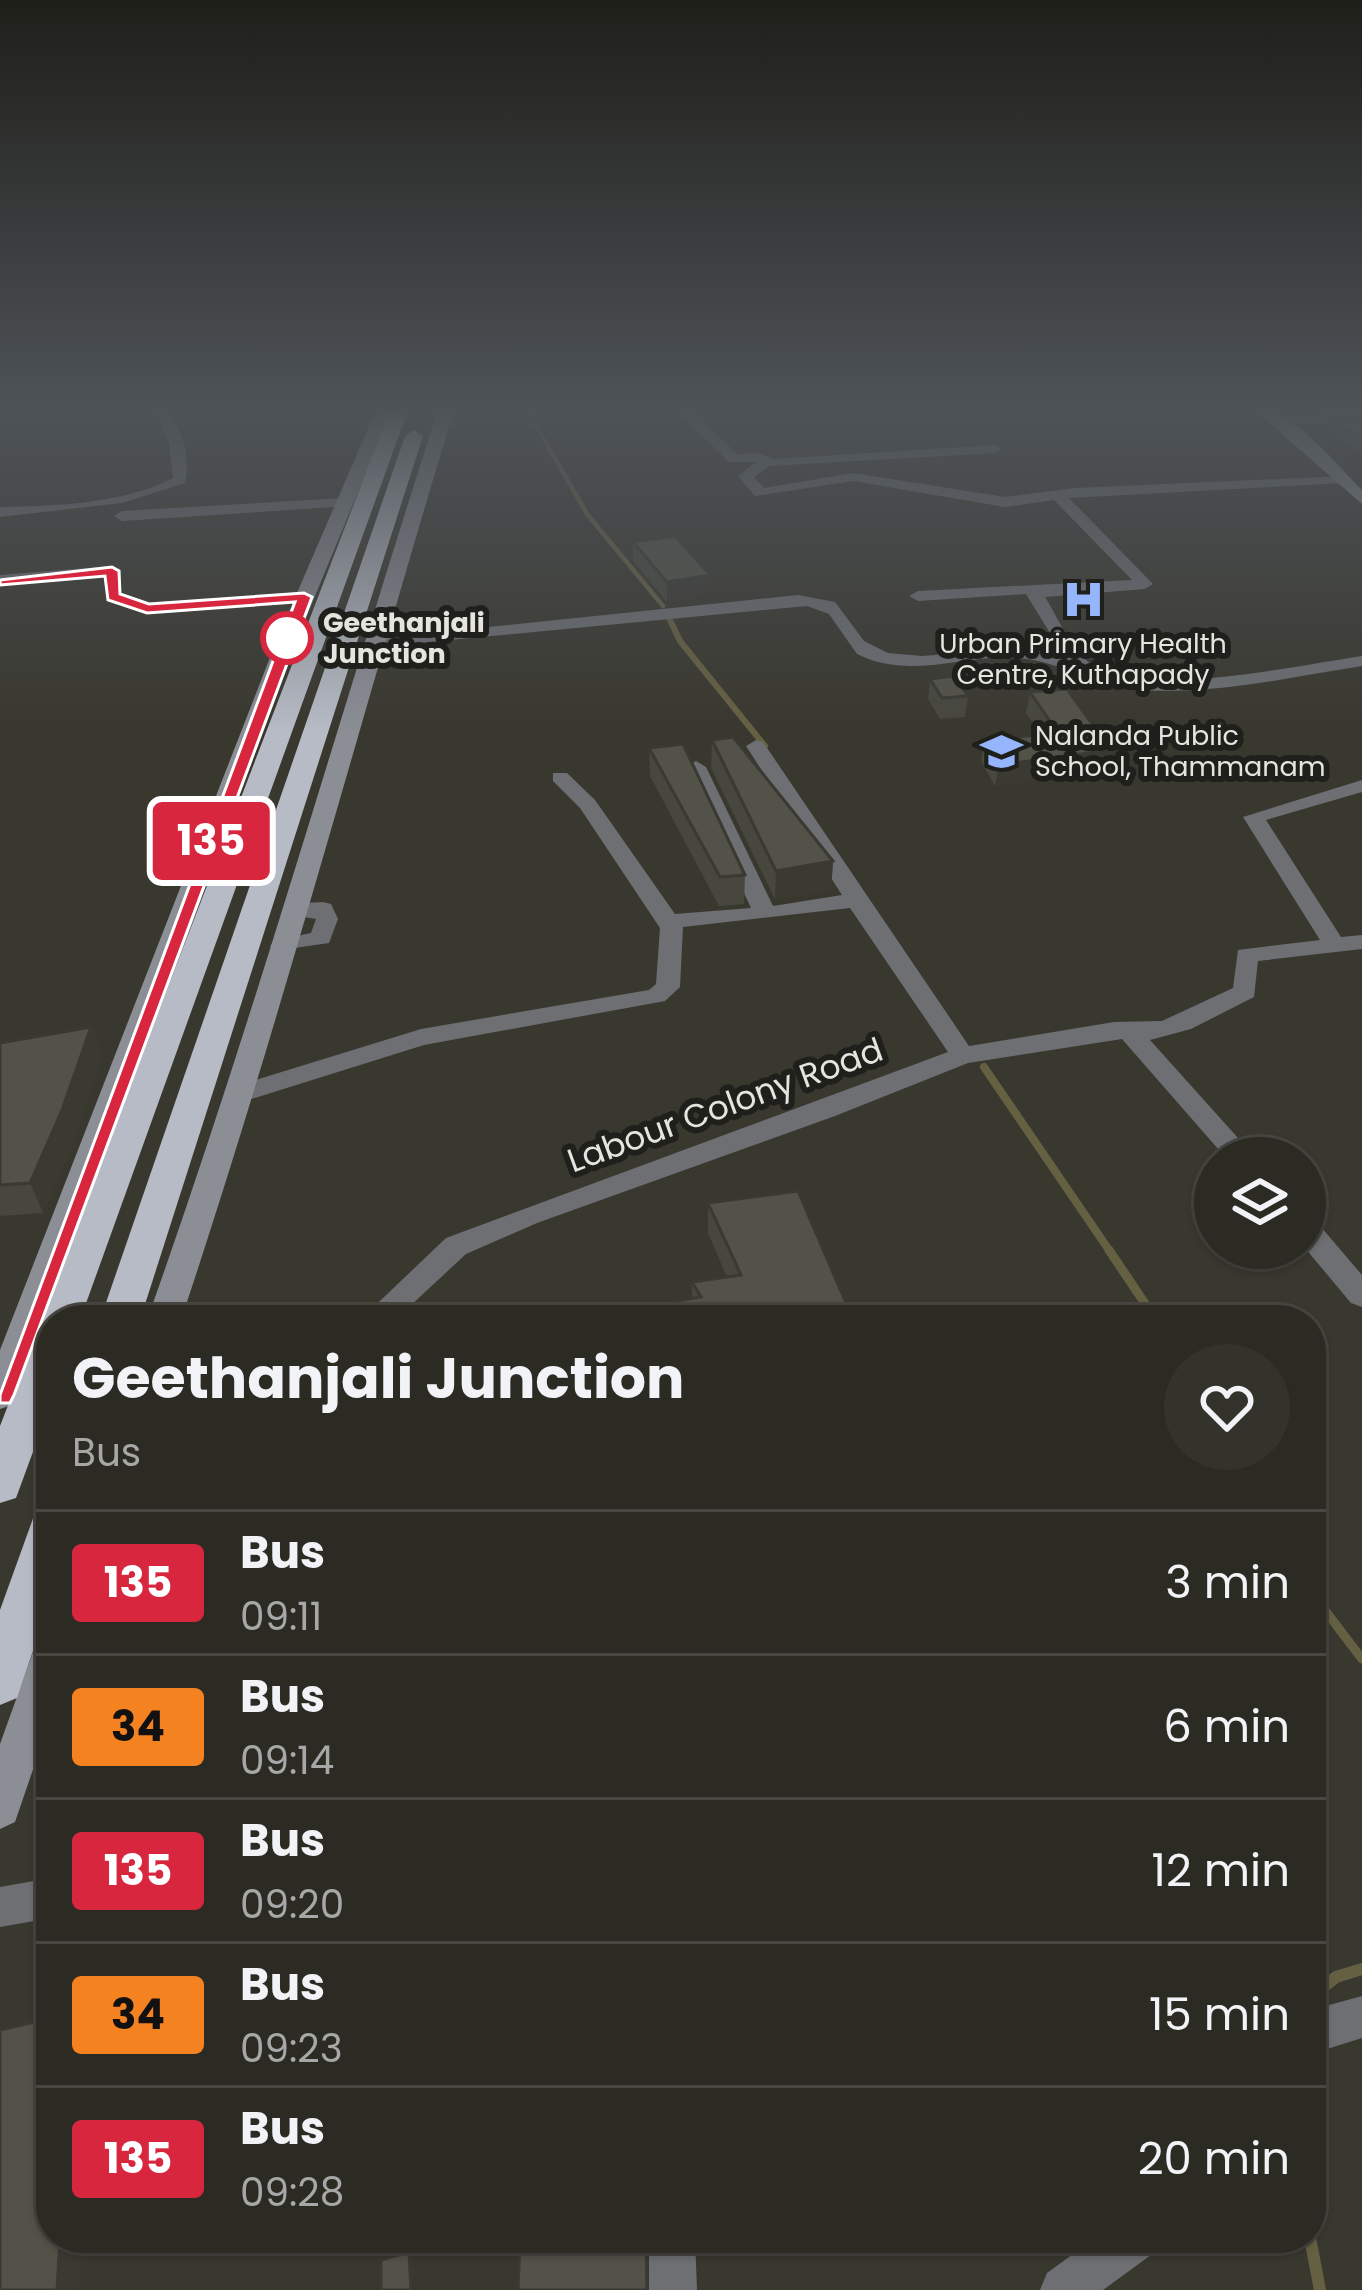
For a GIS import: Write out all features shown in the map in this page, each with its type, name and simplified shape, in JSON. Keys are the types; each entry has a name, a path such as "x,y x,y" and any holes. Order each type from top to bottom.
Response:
{"highway":[{"path":"66,1305 246,784 361,517"},
{"path":"125,1305 251,926 373,517"},
{"path":"88,1246 145,1245"},
{"path":"0,1484 36,1387"},
{"path":"0,1682 36,1573"}],"street":[{"path":"36,1305 246,784 304,597 338,517"},
{"path":"169,1305 239,1094 412,517"},
{"path":"919,596 1145,584 1079,517"},
{"path":"0,580 112,571 113,597 147,609 304,597"},
{"path":"1035,592 1088,670"},
{"path":"372,644 764,602 824,603 835,608 852,640 866,653 898,660 1018,654 1115,680 1226,683 1358,666"},
{"path":"757,746 963,1055"},
{"path":"696,767 765,914"},
{"path":"239,1094 421,1037 656,996 668,987 672,927 588,804 560,778"},
{"path":"1336,947 1254,818 1362,786"},
{"path":"666,922 856,900"},
{"path":"251,926 288,927"},
{"path":"1131,1034 1168,1029 1245,992 1246,955 1362,942"},
{"name":"Labour Colony Road","path":"391,1305 456,1246 963,1055 1114,1030 1131,1034"},
{"path":"1131,1034 1223,1137"},
{"path":"1326,1252 1362,1294"},
{"path":"0,1395 36,1306"},
{"path":"0,1807 36,1700"},
{"path":"0,1907 36,1901"},
{"path":"1326,2028 1362,2017"},
{"path":"673,2253 674,2290"},
{"path":"1064,2290 1114,2253"}],"building":[{"path":"675,536 710,575 667,582 633,542"},
{"path":"954,676 968,696 942,698 930,679"},
{"path":"1067,689 1111,750 999,765 984,740 1058,733 1030,692"},
{"path":"733,737 833,861 776,871 712,740"},
{"path":"683,744 745,875 720,877 649,748"},
{"path":"91,1027 30,1183 0,1185 0,1043"},
{"path":"798,1191 847,1305 652,1305 701,1297 692,1282 741,1275 708,1203"},
{"path":"36,2022 36,2253 59,2253 57,2290 0,2290 0,2030"},
{"path":"409,2253 411,2290 381,2290 381,2260"},
{"path":"519,2253 646,2253 647,2290 518,2290"}],"waterway":[{"path":"589,517 663,606"},
{"path":"669,619 672,625"},
{"path":"671,622 680,641 765,746"},
{"path":"984,1067 1111,1253"},
{"path":"1109,1250 1146,1305"},
{"path":"1326,1612 1362,1659"},
{"path":"1326,1985 1362,1969"},
{"path":"1313,2253 1320,2290"}],"bus line":[{"name":"135","path":"0,580 112,571 113,597 147,609 304,597 0,1395"}],"place":[{"name":"Urban Primary Health Centre, Kuthapady","path":"1083,599"},
{"name":"Geethanjali Junction","path":"287,638"},
{"name":"Nalanda Public School, Thammanam","path":"1001,751"}]}
